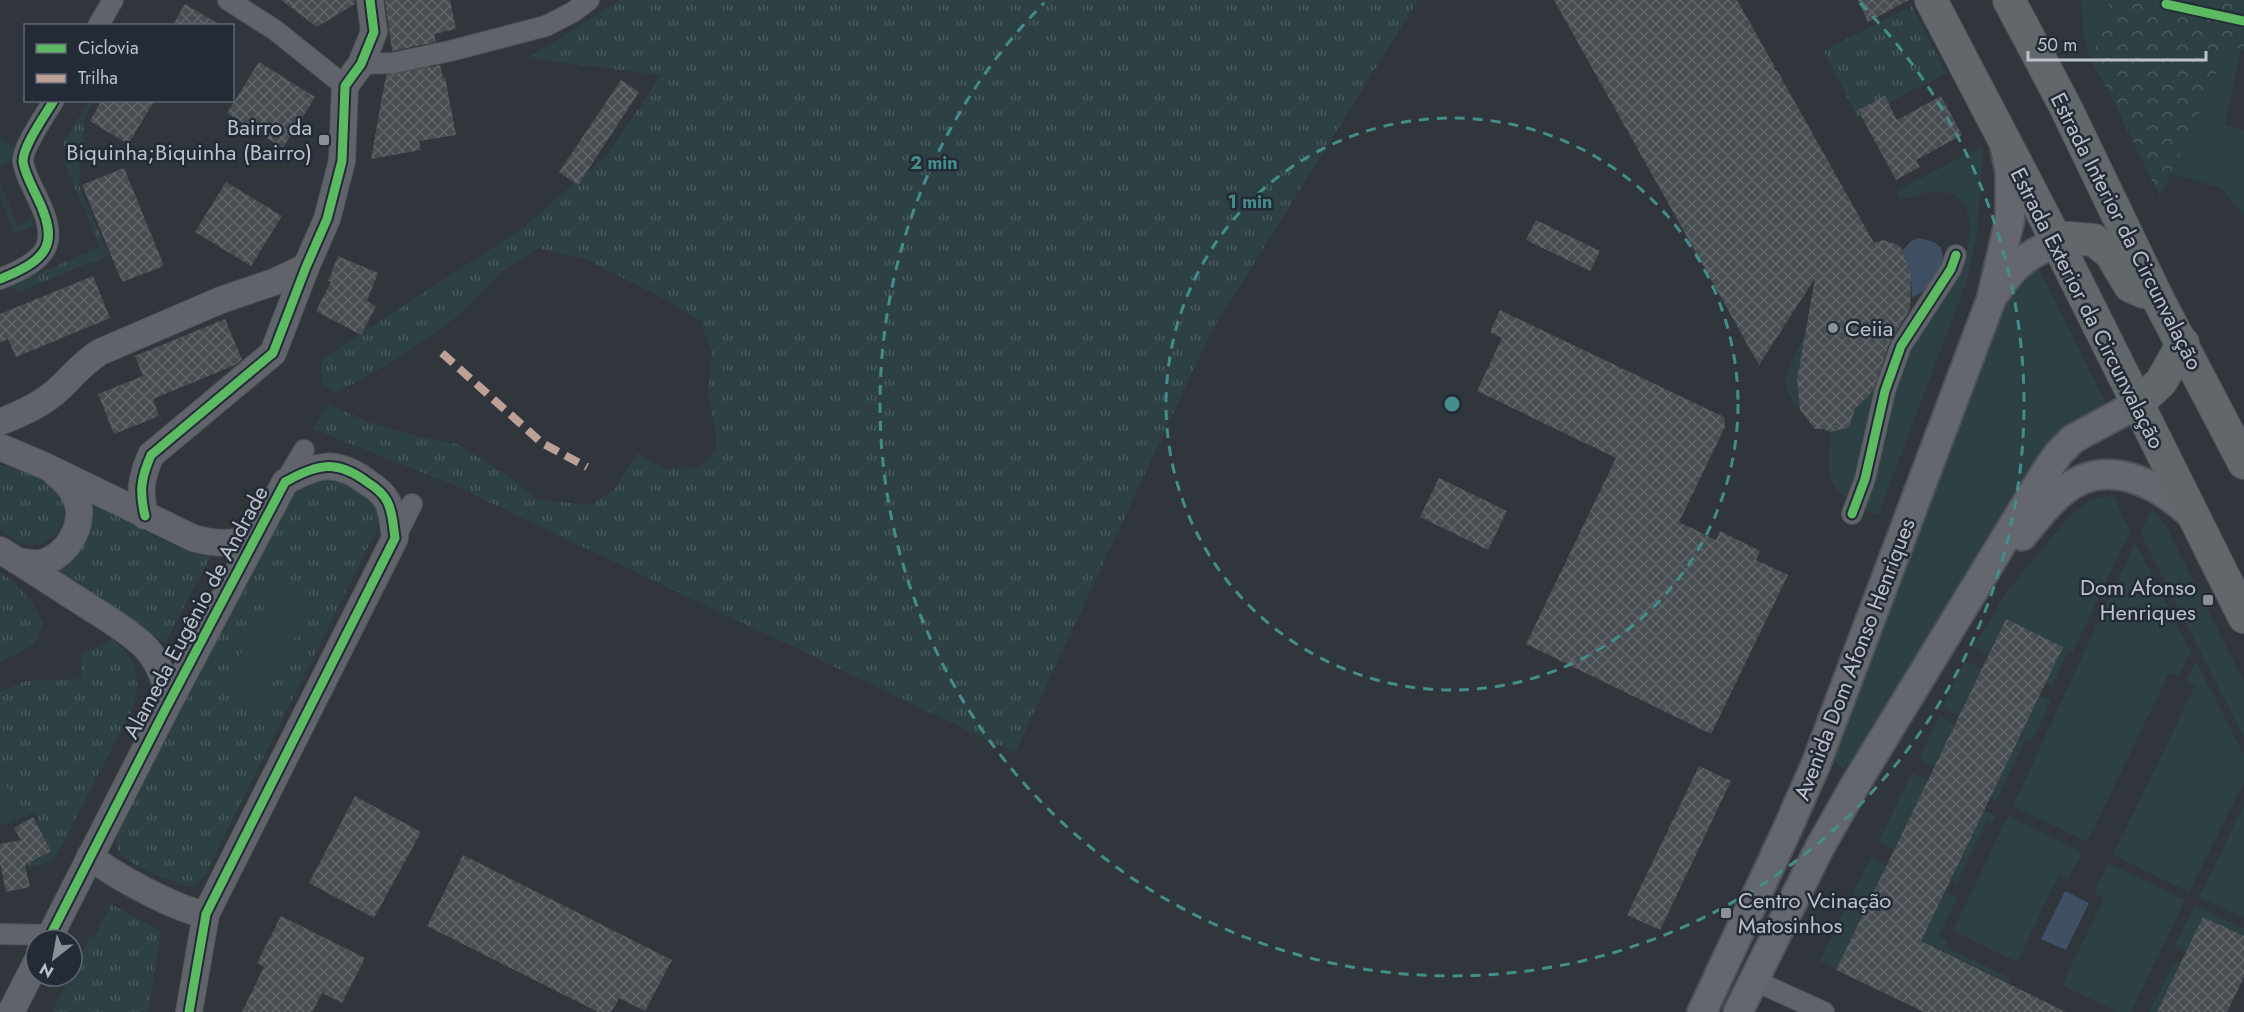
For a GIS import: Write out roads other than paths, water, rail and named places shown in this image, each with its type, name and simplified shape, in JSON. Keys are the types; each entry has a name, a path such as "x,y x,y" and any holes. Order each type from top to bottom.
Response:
{"main road":[{"name":"Estrada Exterior da Circunvalação","path":"1931,0 2056,242 2244,617"},
{"name":"Estrada Interior da Circunvalação","path":"2009,0 2065,106 2158,299 2244,463"},
{"path":"1991,300 2010,219 2010,172 2003,138"},
{"path":"1991,300 2015,266 2027,255 2069,238 2094,240 2111,254 2130,286 2158,299"},
{"name":"Avenida Dom Afonso Henriques","path":"1702,1012 1816,764 1991,300"},
{"path":"2137,404 2161,382 2183,343"},
{"name":"Avenida Dom Afonso Henriques","path":"1738,1012 1820,847 1855,785 2058,454 2073,440 2137,404"},
{"path":"1969,596 2053,500 2068,487 2086,478 2100,474 2135,478 2176,500 2194,517"},
{"path":"1816,764 1831,782 1855,785"},
{"path":"1786,832 1820,847"}],"street":[{"path":"99,24 113,0"},
{"path":"228,0 275,30 345,86"},
{"path":"145,516 140,490 151,455 273,353 327,219 342,161 345,86 361,64 374,32 370,0"},
{"path":"361,64 393,63 546,26 573,12 589,0"},
{"path":"0,279 40,258 50,240 47,216 28,178 23,161 27,146 53,102"},
{"path":"1852,514 1865,478 1885,391 1901,345 1951,269 1956,255"},
{"path":"0,422 23,413 45,400 85,361 100,352 221,300 274,282 306,267"},
{"path":"0,447 43,465 194,538 207,542 232,543 255,535"},
{"path":"285,482 304,450"},
{"path":"8,555 39,563 54,558 61,553 77,528 80,509 74,492 66,482 43,465"},
{"name":"Alameda Eugênio de Andrade","path":"54,928 255,535 285,482 320,466 330,465 351,471 376,488 388,502 395,538"},
{"path":"189,1012 206,914 412,504"},
{"path":"8,555 126,630 146,647 166,687 168,702 163,714"},
{"path":"90,856 111,872 188,910 206,914"},
{"path":"0,934 24,936"},
{"path":"1753,980 1824,1012"},
{"path":"11,1012 24,987"}],"water":[{"path":"1919,238 1934,242 1941,248 1943,256 1936,278 1926,289 1912,297 1911,276 1903,250 1911,241"},
{"path":"2065,891 2089,903 2066,950 2041,939"}],"place":[{"name":"Bairro da Biquinha;Biquinha (Bairro)","path":"324,140"},
{"name":"Ceiia","path":"1833,328"},
{"name":"Dom Afonso Henriques","path":"2208,600"},
{"name":"Centro Vcinação Matosinhos","path":"1726,913"}]}
